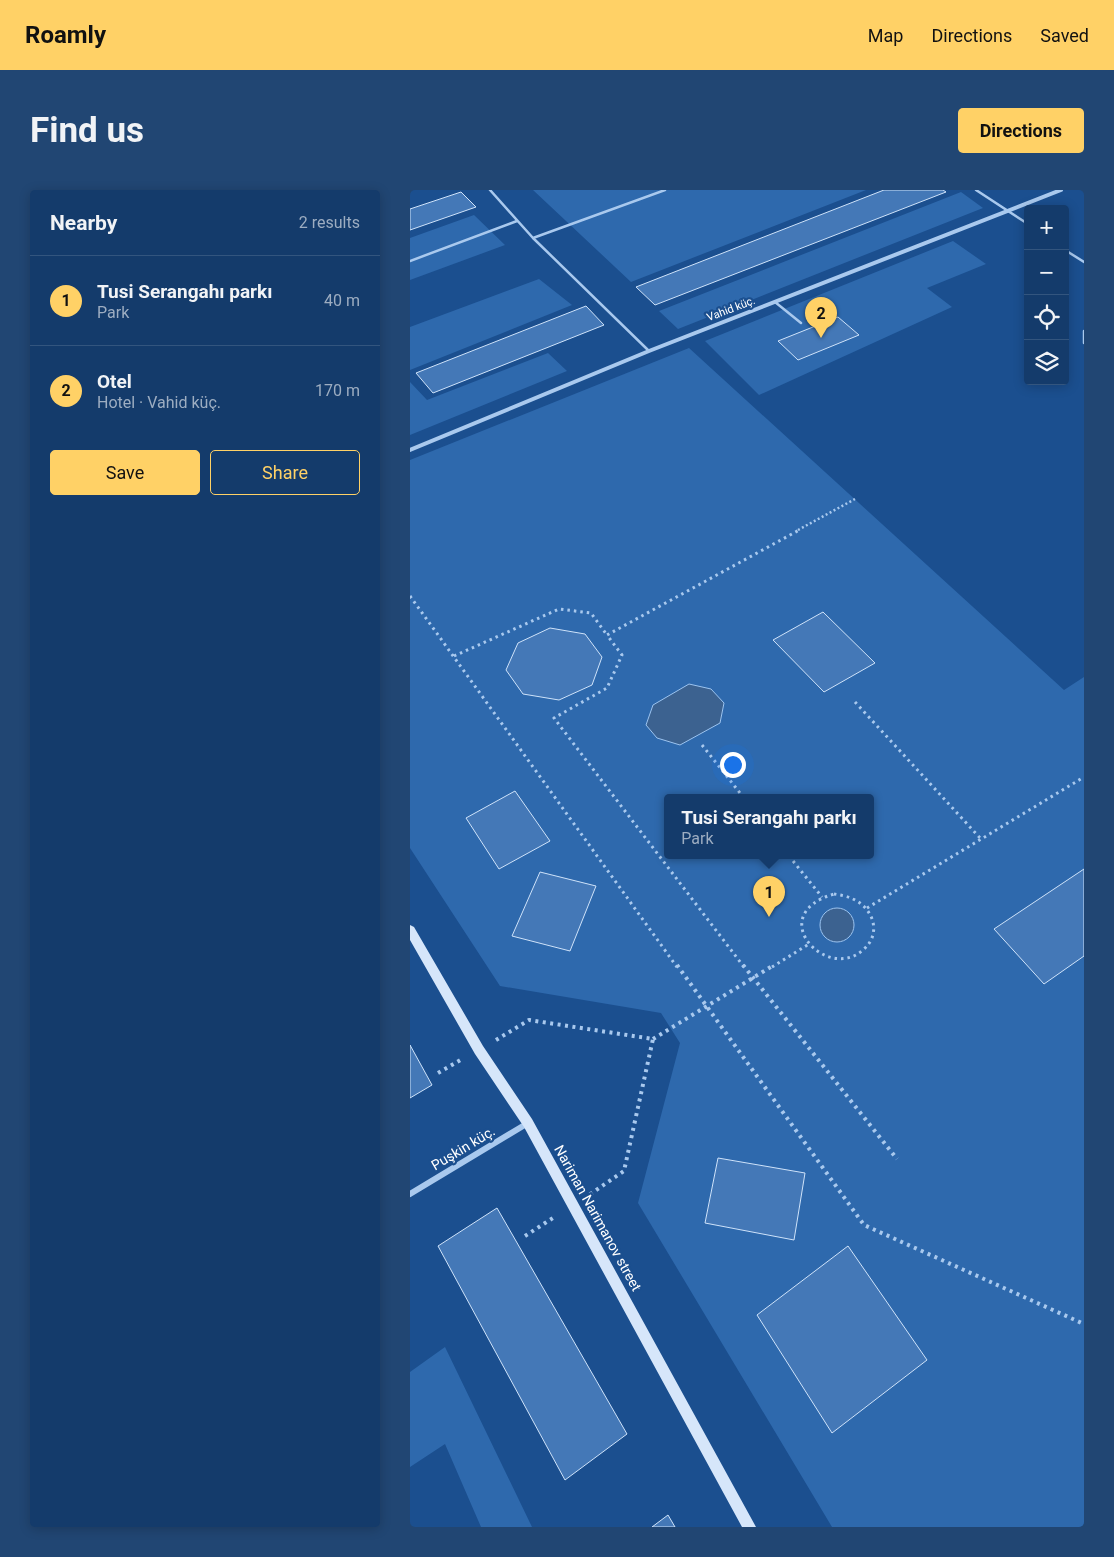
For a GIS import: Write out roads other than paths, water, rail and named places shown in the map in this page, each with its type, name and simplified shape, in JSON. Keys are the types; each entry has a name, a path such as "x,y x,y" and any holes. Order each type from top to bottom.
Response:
{"street":[{"name":"Vahid küç.","path":"410,450 648,352 1061,190"},
{"name":"Nariman Narimanov street","path":"410,930 479,1050 528,1123 749,1527"},
{"name":"Puşkin küç.","path":"410,1194 528,1123"}],"lane":[{"path":"490,190 533,238 648,352"},
{"path":"533,238 665,190"},
{"path":"976,190 1024,221"},
{"path":"410,261 517,221"},
{"path":"1069,253 1084,262"},
{"path":"774,302 801,322"},
{"path":"1084,331 1084,343"}],"place":[{"name":"Otel","path":"821,338"},
{"name":"Tusi Serangahı parkı","path":"769,917"}]}
